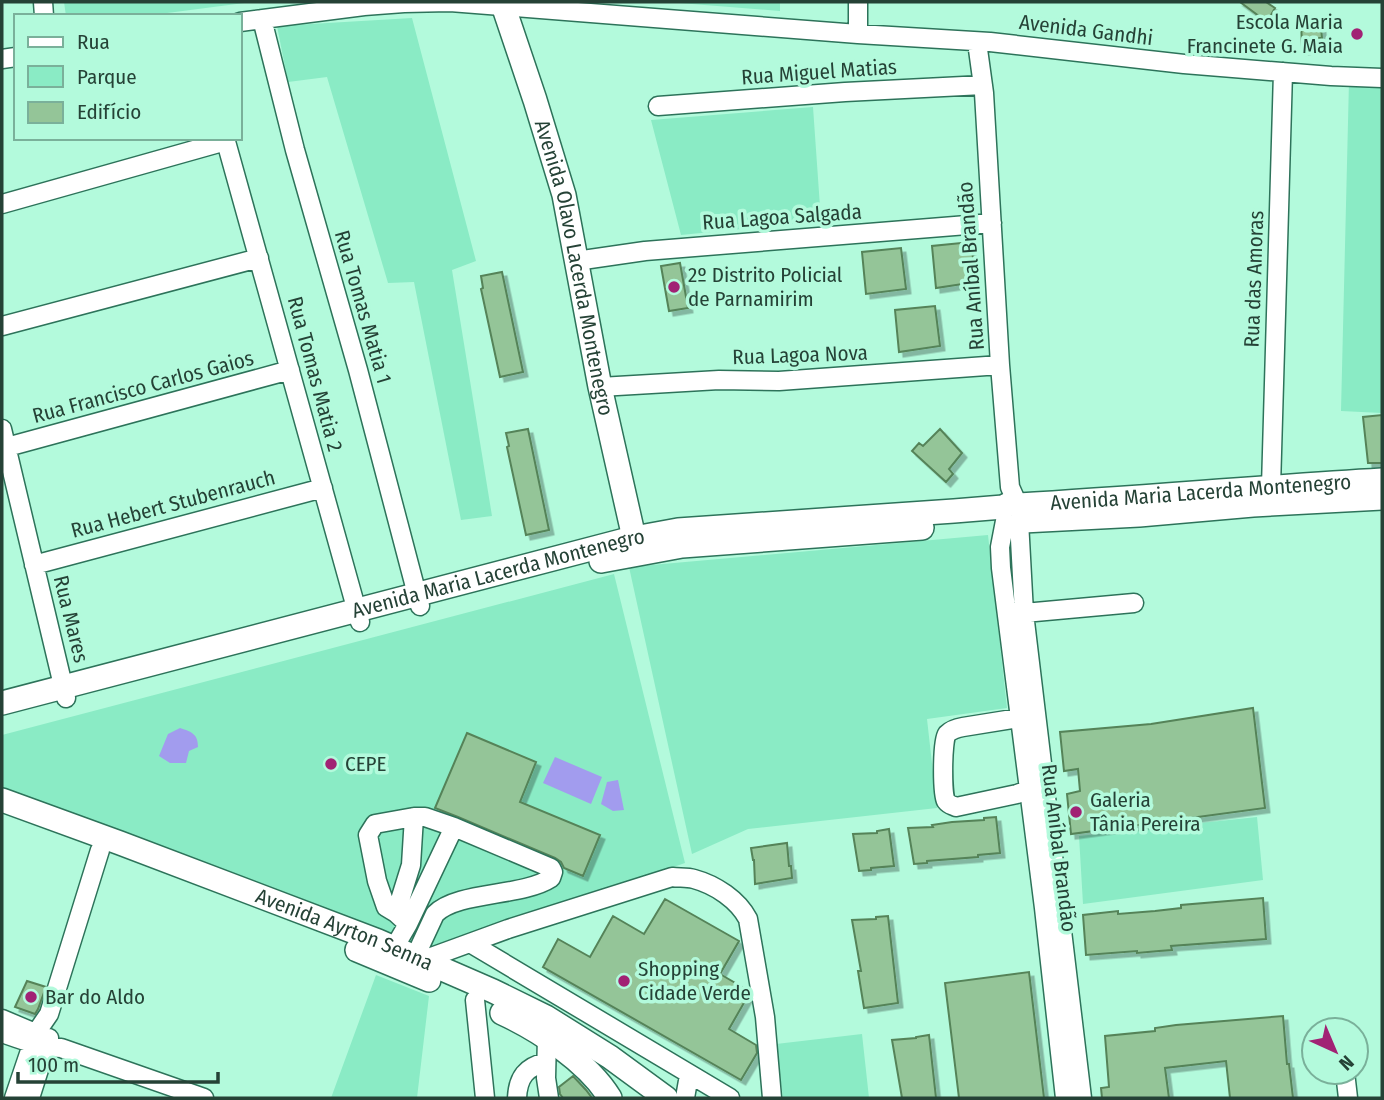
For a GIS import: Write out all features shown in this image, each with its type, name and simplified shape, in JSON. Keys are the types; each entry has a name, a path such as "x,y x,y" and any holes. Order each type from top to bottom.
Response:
{"main road":[{"name":"Avenida Olavo Lacerda Montenegro","path":"503,5 564,195 600,387 636,546"},
{"name":"Avenida Maria Lacerda Montenegro","path":"2,716 65,693 418,600 573,568 636,546 666,548 867,533 1011,510 1271,486 1382,480"},
{"name":"Avenida Maria Lacerda Montenegro","path":"1011,510 1139,515 1266,504 1382,498"},
{"name":"Avenida Maria Lacerda Montenegro","path":"2,703 65,693"},
{"name":"Avenida Ayrton Senna","path":"2,800 141,850 394,948 493,991 546,1017 610,1057 654,1096"},
{"name":"Avenida Ayrton Senna","path":"2,813 368,954 518,1020 547,1038 594,1076 610,1098"}],"street":[{"name":"Avenida Gandhi","path":"242,22 364,6 450,2 977,41 1184,64 1382,78"},
{"path":"858,2 858,34"},
{"name":"Rua Tomas Matia 1","path":"262,19 418,600"},
{"name":"Rua Aníbal Brandão","path":"977,41 983,85 1011,510 1024,613 1063,1002 1065,1098"},
{"name":"Rua das Amoras","path":"1271,486 1283,72"},
{"name":"Rua Miguel Matias","path":"658,106 983,85"},
{"path":"2,204 225,140"},
{"name":"Rua Tomas Matia 2","path":"225,140 358,617"},
{"name":"Rua Lagoa Salgada","path":"576,261 645,251 992,223"},
{"path":"2,326 259,257"},
{"name":"Rua Lagoa Nova","path":"600,387 719,380 779,381 1000,365"},
{"name":"Rua Francisco Carlos Gaios","path":"7,447 290,370"},
{"name":"Rua Mares","path":"2,429 65,693"},
{"name":"Rua Hebert Stubenrauch","path":"34,565 323,488"},
{"name":"Rua Aníbal Brandão","path":"1011,510 1000,547 1019,718 1044,908 1082,1098"},
{"path":"1024,613 1134,603"},
{"path":"1019,718 962,727 948,733 944,741 943,762 946,800 956,807 1028,790"},
{"path":"394,948 411,865 414,817"},
{"path":"402,919 386,907 381,897 369,835 375,824 425,817 551,868 553,872 551,878 533,887 464,901 440,909 435,914 419,959"},
{"path":"402,919 454,827"},
{"path":"30,1098 45,1042 49,1014 100,850"},
{"path":"419,959 672,877 694,879 729,897 748,919 765,1017 772,1098"},
{"path":"470,943 729,1098"},
{"path":"475,1000 485,1098"},
{"path":"2,1019 45,1042"},
{"path":"2,1033 45,1042 204,1098"},
{"path":"547,1038 548,1098"},
{"path":"14,1098 45,1042"},
{"path":"517,1098 520,1084 528,1069 546,1062"},
{"path":"685,1098 689,1075"}],"green space":[{"path":"64,2 252,2 159,14 66,14"},
{"path":"667,2 780,2 780,11"},
{"path":"412,18 476,261 452,270 492,516 461,520 414,282 388,283 327,77 288,82 277,26"},
{"path":"1349,81 1382,84 1382,413 1341,411"},
{"path":"813,107 821,221 681,235 651,120"},
{"path":"988,535 1007,708 927,719 937,808 748,829 692,854 629,567"},
{"name":"CEPE","path":"614,574 685,863 426,952 2,792 2,735"},
{"path":"1257,817 1263,880 1083,904 1079,836"},
{"path":"376,975 429,996 417,1098 331,1098"},
{"path":"862,1034 869,1098 783,1098 776,1044"}],"shaded area":[{"path":"180,728 194,734 198,747 189,751 186,763 170,763 159,756 168,734"},
{"path":"555,757 602,777 591,804 543,783"},
{"path":"618,780 624,810 613,811 601,804 607,782"}],"building":[{"path":"1240,2 1266,2 1275,8 1267,22"},
{"path":"1316,16 1322,38 1317,38 1318,47 1302,50 1301,17"},
{"path":"971,242 976,282 936,288 932,246"},
{"path":"901,248 906,289 866,294 862,252"},
{"name":"2º Distrito Policial de Parnamirim","path":"680,263 688,308 669,311 661,266"},
{"path":"502,272 523,372 500,377 481,289 481,276"},
{"path":"935,306 940,346 899,352 895,310"},
{"path":"1382,415 1382,463 1368,463 1363,417"},
{"path":"528,429 549,530 526,535 506,433"},
{"path":"940,429 962,453 949,469 953,474 946,482 912,451 919,443 923,446"},
{"path":"1253,708 1265,808 1071,834 1067,794 1080,791 1078,769 1064,771 1060,732 1151,724"},
{"path":"467,733 536,762 520,802 600,835 583,876 564,868 555,858 435,808"},
{"path":"996,817 1000,853 914,864 908,828 933,827 932,825"},
{"path":"889,829 894,866 859,871 853,834 877,833"},
{"path":"787,843 792,878 755,884 751,848"},
{"path":"1263,898 1266,939 1171,946 1172,950 1086,955 1083,915 1155,911 1181,908 1181,905"},
{"name":"Shopping Cidade Verde","path":"665,899 739,941 720,974 749,991 729,1029 756,1045 757,1053 741,1080 543,967 558,939 590,957 613,916 644,934"},
{"path":"888,916 898,1003 864,1008 852,920"},
{"path":"1029,972 1044,1098 959,1098 945,983"},
{"name":"Bar do Aldo","path":"27,981 46,987 35,1014 15,1007"},
{"path":"1283,1016 1293,1098 1230,1098 1226,1061 1165,1068 1169,1098 1102,1098 1101,1088 1109,1087 1105,1036 1155,1031 1155,1028 1176,1025"},
{"path":"929,1035 936,1098 902,1098 892,1040"},
{"path":"573,1076 592,1098 563,1098 559,1087"}],"place":[{"name":"Escola Maria Francinete G. Maia","path":"1357,34"},
{"name":"2º Distrito Policial de Parnamirim","path":"674,287"},
{"name":"CEPE","path":"331,764"},
{"name":"Galeria Tânia Pereira","path":"1076,812"},
{"name":"Shopping Cidade Verde","path":"624,981"},
{"name":"Bar do Aldo","path":"31,997"}]}
